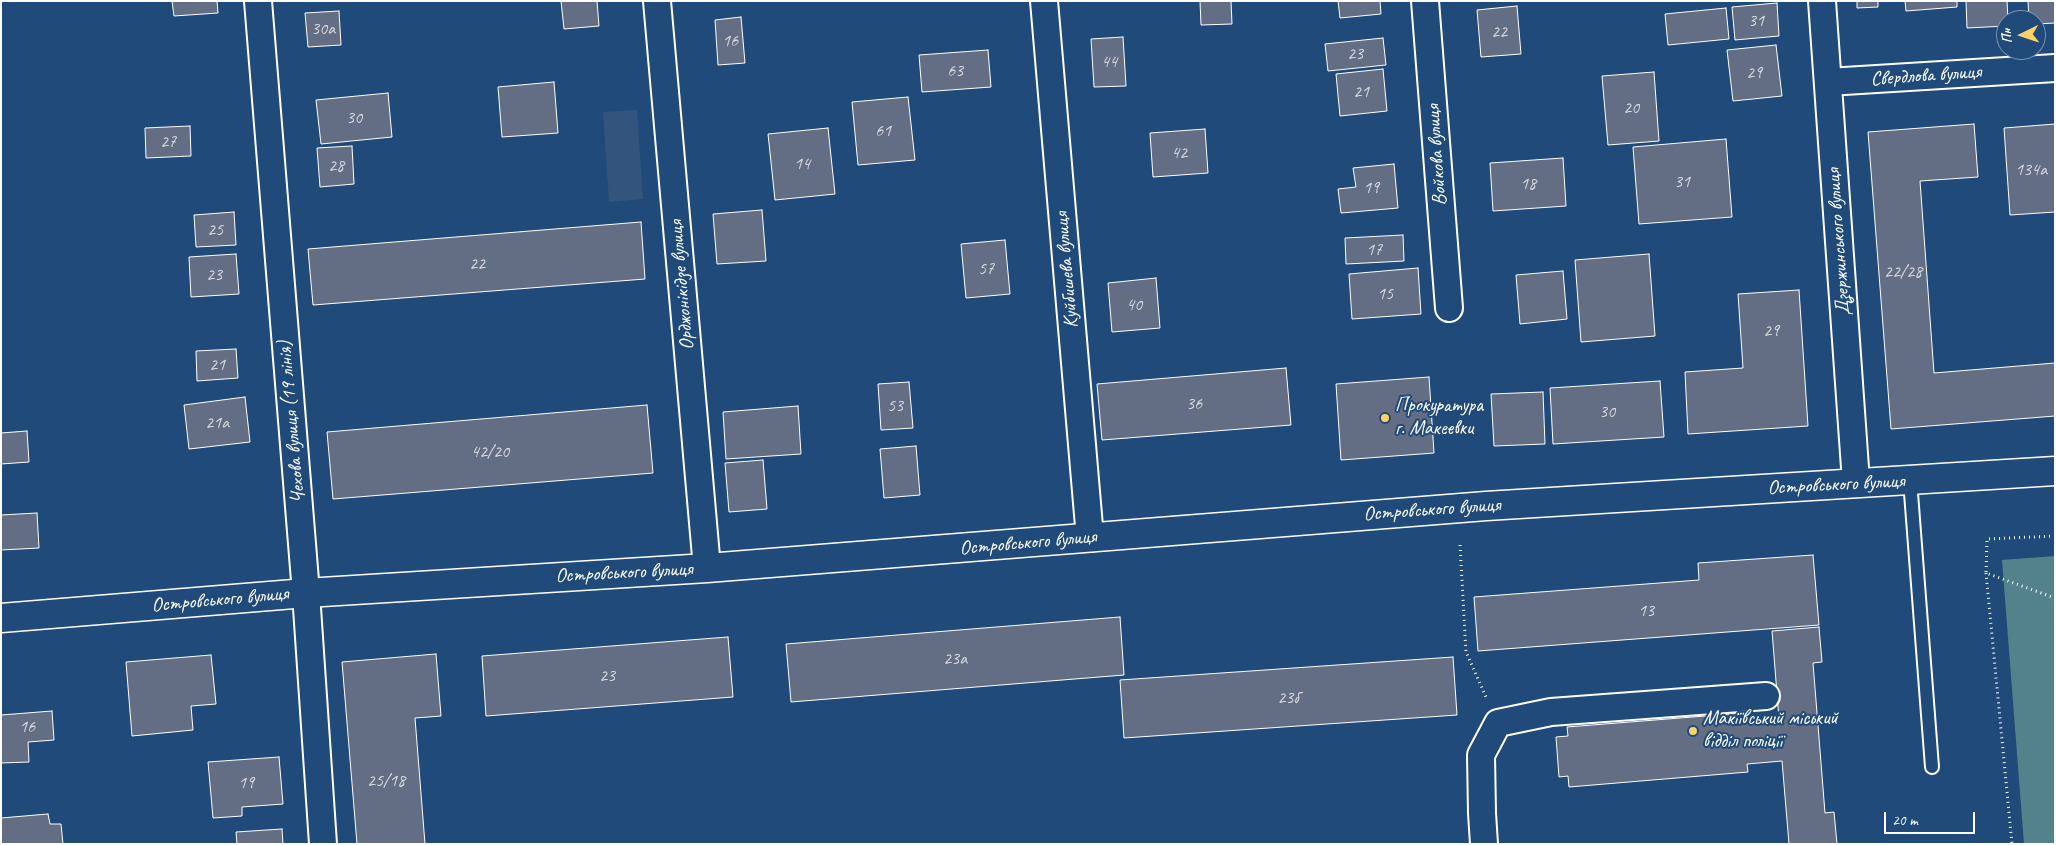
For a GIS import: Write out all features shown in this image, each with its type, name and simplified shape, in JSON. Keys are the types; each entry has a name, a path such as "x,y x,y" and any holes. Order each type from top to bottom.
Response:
{"street":[{"name":"Чехова вулиця (19 лiнiя)","path":"258,1 306,592 323,844"},
{"name":"Орджонікідзе вулиця","path":"657,1 707,568"},
{"name":"Куйбишева вулиця","path":"1044,1 1090,538"},
{"name":"Войкова вулиця","path":"1425,1 1448,308"},
{"name":"Дзержинського вулиця","path":"1822,1 1856,482"},
{"name":"Свердлова вулиця","path":"1828,82 2055,68"},
{"name":"Островського вулиця","path":"1,618 306,592 707,568 1486,506 2055,471"},
{"path":"1484,844 1481,756 1498,723 1551,712 1766,696"}],"lane":[{"path":"1910,480 1932,767"}],"path":[{"path":"2012,844 1986,573 1987,539 2055,536"},
{"path":"1460,545 1466,652 1498,723"},
{"path":"1986,573 2055,598"}],"shaded area":[{"path":"637,110 643,199 609,202 603,112"}],"green space":[{"path":"2055,556 2055,844 2024,844 2002,560"}],"building":[{"path":"172,1 217,1 218,13 174,16"},
{"path":"561,1 597,1 599,26 564,29"},
{"path":"1200,1 1231,1 1232,24 1201,25"},
{"path":"1338,1 1380,1 1381,14 1340,18"},
{"path":"1857,1 1878,1 1878,7 1857,8"},
{"path":"1905,1 1957,1 1957,7 1906,11"},
{"path":"1966,1 2007,1 2007,10 1996,10 1996,27 1967,28"},
{"path":"2028,1 2055,1 2055,23 2046,23 2046,10 2028,10"},
{"path":"1777,3 1779,36 1735,40 1732,7"},
{"path":"1517,6 1521,54 1481,57 1477,10"},
{"path":"1726,8 1729,39 1668,45 1665,14"},
{"path":"339,11 341,45 308,47 305,13"},
{"path":"741,17 745,63 718,65 715,20"},
{"path":"1123,37 1126,86 1094,87 1091,39"},
{"path":"1383,38 1386,65 1328,71 1325,44"},
{"path":"1776,45 1782,96 1733,101 1727,50"},
{"path":"988,50 991,87 922,92 919,55"},
{"path":"1383,69 1387,111 1340,116 1336,74"},
{"path":"1654,72 1659,141 1608,145 1602,76"},
{"path":"554,82 558,133 502,137 498,87"},
{"path":"388,93 392,137 321,144 316,100"},
{"path":"908,97 915,160 858,165 852,102"},
{"path":"1974,124 1978,177 1920,181 1934,373 2055,363 2055,416 1891,429 1868,132"},
{"path":"2055,124 2055,212 2010,215 2004,128"},
{"path":"190,126 191,156 146,158 145,128"},
{"path":"828,128 835,194 775,200 768,134"},
{"path":"1205,129 1208,173 1153,177 1150,133"},
{"path":"1726,139 1732,217 1639,224 1633,147"},
{"path":"352,146 354,184 320,187 317,148"},
{"path":"1563,158 1566,206 1493,211 1490,163"},
{"path":"1394,164 1398,208 1341,213 1338,189 1356,187 1353,168"},
{"path":"762,210 766,261 717,264 713,214"},
{"path":"234,212 236,245 196,247 194,215"},
{"path":"641,222 645,279 313,305 308,249"},
{"path":"1403,235 1404,261 1346,264 1345,238"},
{"path":"1005,240 1010,294 966,298 961,244"},
{"path":"236,254 239,294 191,297 189,257"},
{"path":"1649,254 1655,336 1581,342 1575,260"},
{"path":"1418,268 1421,314 1352,319 1349,274"},
{"path":"1563,271 1567,319 1520,324 1516,275"},
{"path":"1156,278 1160,328 1112,332 1108,283"},
{"path":"1799,290 1808,426 1688,434 1685,372 1743,368 1738,294"},
{"path":"236,349 238,378 197,381 196,351"},
{"path":"1286,368 1291,425 1102,440 1097,384"},
{"name":"Прокуратура г. Макеевки","path":"1429,377 1434,453 1341,460 1336,384"},
{"path":"1660,381 1664,437 1553,444 1550,388"},
{"path":"909,382 913,428 881,430 878,384"},
{"path":"1543,392 1545,444 1494,446 1491,394"},
{"path":"245,397 250,442 189,449 184,405"},
{"path":"647,405 653,473 333,499 327,432"},
{"path":"798,406 801,454 726,459 723,412"},
{"path":"27,431 29,462 1,464 1,433"},
{"path":"916,446 920,495 884,498 880,449"},
{"path":"763,460 767,509 729,512 725,463"},
{"path":"37,513 39,548 1,550 1,515"},
{"path":"1813,555 1819,625 1478,651 1474,597 1699,580 1698,563"},
{"path":"1120,617 1124,675 791,702 786,644"},
{"name":"Макіївський міський відділ поліції","path":"1819,627 1822,662 1813,663 1825,813 1834,812 1837,844 1789,844 1782,761 1747,764 1748,772 1569,787 1568,776 1559,777 1556,737 1568,736 1567,727 1743,713 1743,722 1779,719 1772,631"},
{"path":"728,637 733,697 486,716 482,656"},
{"path":"436,654 441,716 415,718 425,844 357,844 342,662"},
{"path":"211,655 216,704 191,706 193,730 132,736 126,662"},
{"path":"1453,657 1457,715 1124,738 1120,680"},
{"path":"52,711 54,740 28,742 29,762 1,763 1,715"},
{"path":"279,757 283,804 242,807 242,816 213,818 208,762"},
{"path":"48,814 50,824 61,824 63,844 1,844 1,818"},
{"path":"282,829 283,844 237,844 236,832"}],"place":[{"name":"Прокуратура г. Макеевки","path":"1385,418"},
{"name":"Макіївський міський відділ поліції","path":"1693,731"}]}
